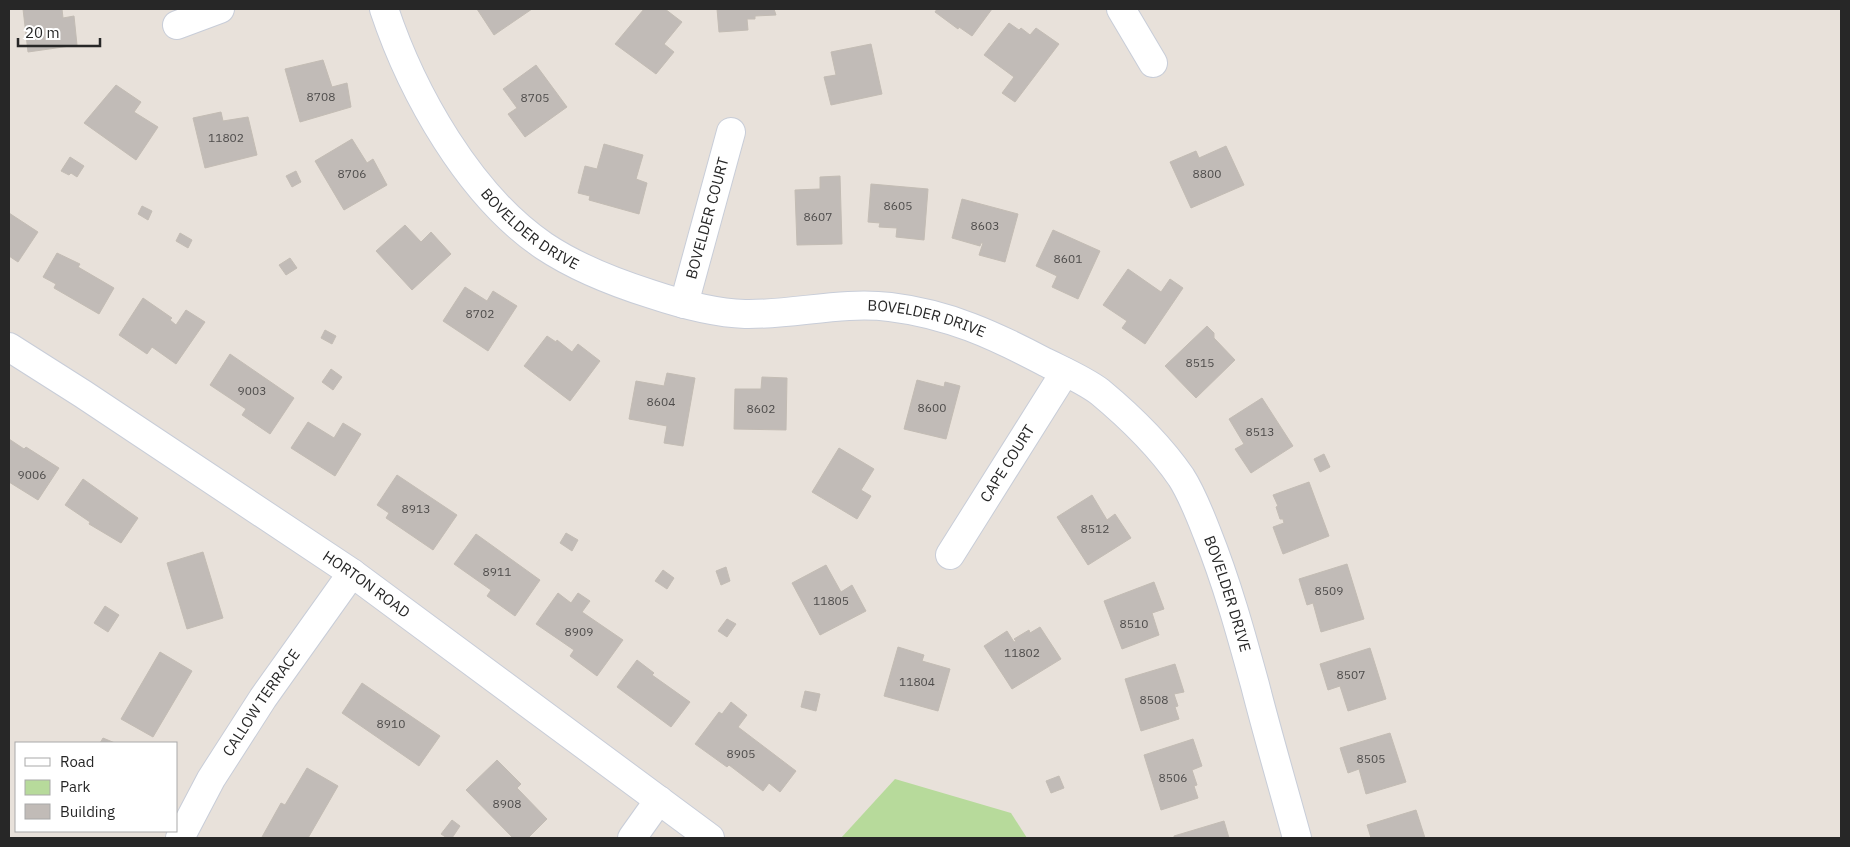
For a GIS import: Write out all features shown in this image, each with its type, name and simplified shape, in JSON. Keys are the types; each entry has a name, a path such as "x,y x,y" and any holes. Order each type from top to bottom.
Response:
{"street":[{"path":"177,25 220,9"},
{"name":"BOVELDER DRIVE","path":"384,9 393,36 416,86 439,128 465,165 488,195 510,218 540,243 571,263 606,279 684,304 743,314 877,306 919,311 952,319 995,336 1097,390 1158,448 1182,480 1194,502 1218,561 1237,617 1297,838"},
{"path":"1121,9 1153,63"},
{"name":"BOVELDER COURT","path":"684,304 731,132"},
{"name":"HORTON ROAD","path":"9,347 352,573 710,838"},
{"name":"CAPE COURT","path":"950,555 1065,372"},
{"name":"CALLOW TERRACE","path":"180,838 212,778 263,698 352,573"},
{"path":"632,838 660,800"}],"green space":[{"path":"895,779 1011,813 1027,838 841,838"}],"building":[{"path":"23,9 62,9 63,18 74,16 77,45 28,52"},
{"path":"477,9 532,9 494,35"},
{"path":"644,9 665,9 682,22 664,44 674,52 656,74 615,44"},
{"path":"717,9 774,9 776,15 755,16 755,19 747,19 748,30 719,32"},
{"path":"937,9 992,9 972,36 959,27 958,29 935,12"},
{"path":"1009,23 1019,30 1021,28 1030,35 1036,28 1059,44 1015,102 1002,93 1014,77 984,55"},
{"path":"871,44 882,94 831,105 824,77 836,75 831,52"},
{"path":"323,60 332,87 347,83 351,107 300,122 285,69"},
{"path":"536,65 567,107 525,137 508,114 517,108 503,89"},
{"path":"116,85 141,102 134,112 158,127 136,160 84,123"},
{"path":"221,112 223,121 248,117 257,155 205,168 193,118"},
{"path":"352,139 367,163 373,159 387,185 344,210 315,161"},
{"path":"604,144 643,155 636,179 647,183 639,214 589,200 590,196 578,193 585,166 597,169"},
{"path":"1226,146 1244,185 1191,208 1170,162 1196,151 1199,158"},
{"path":"70,157 84,166 77,177 71,173 69,175 61,171"},
{"path":"296,171 301,182 292,187 286,176"},
{"path":"840,176 842,244 797,245 795,190 820,189 820,177"},
{"path":"871,184 928,189 924,240 896,237 897,228 879,227 880,223 868,222"},
{"path":"962,199 1018,214 1005,262 979,255 983,243 980,246 952,238"},
{"path":"142,206 152,211 148,220 138,214"},
{"path":"9,213 38,232 18,262 9,256"},
{"path":"405,225 421,242 431,232 451,254 412,290 376,251"},
{"path":"1053,230 1100,251 1078,299 1052,287 1057,276 1036,266"},
{"path":"180,233 192,240 188,248 176,241"},
{"path":"57,253 80,264 78,267 114,288 99,314 54,288 56,284 43,277"},
{"path":"290,258 297,268 286,275 279,265"},
{"path":"1128,269 1161,292 1170,279 1183,288 1145,344 1122,328 1127,321 1103,305"},
{"path":"465,287 487,301 493,291 517,306 488,351 443,321"},
{"path":"143,298 172,318 170,320 176,325 186,310 205,322 176,364 152,347 147,354 119,335"},
{"path":"1207,326 1214,333 1214,338 1235,360 1196,398 1165,366"},
{"path":"325,330 336,336 332,344 321,338"},
{"path":"547,336 556,342 557,340 572,352 578,344 600,361 570,401 524,366"},
{"path":"230,354 294,398 270,434 242,415 246,409 210,385"},
{"path":"331,369 342,377 333,390 322,382"},
{"path":"667,373 695,378 683,446 664,443 667,426 629,419 636,381 664,386"},
{"path":"762,377 787,378 786,430 734,429 735,389 761,389"},
{"path":"917,380 944,387 945,382 960,386 946,439 904,429"},
{"path":"1262,398 1293,446 1251,473 1235,449 1244,444 1229,419"},
{"path":"308,422 334,438 343,423 361,434 335,476 291,448"},
{"path":"9,439 24,449 26,447 59,468 38,500 9,482"},
{"path":"839,448 874,469 861,490 871,496 857,519 812,492"},
{"path":"1324,454 1330,467 1320,472 1314,459"},
{"path":"397,475 457,515 433,550 386,518 389,513 377,505"},
{"path":"83,479 138,518 121,543 89,524 90,522 65,505"},
{"path":"1309,482 1329,536 1283,554 1273,527 1284,523 1283,519 1280,519 1276,507 1278,506 1273,495"},
{"path":"1092,495 1107,520 1115,514 1131,538 1088,565 1057,517"},
{"path":"566,533 578,540 572,551 560,543"},
{"path":"476,534 540,580 515,616 487,596 491,590 454,564"},
{"path":"203,552 223,618 187,629 167,563"},
{"path":"1347,564 1364,619 1321,632 1313,603 1307,605 1299,579"},
{"path":"826,565 841,592 852,585 866,611 820,635 792,583"},
{"path":"726,567 730,581 721,585 716,571"},
{"path":"663,570 674,578 667,589 655,581"},
{"path":"1154,582 1164,609 1152,613 1159,635 1122,649 1104,601"},
{"path":"558,593 571,603 578,593 590,601 582,612 623,640 597,676 570,656 574,650 536,624"},
{"path":"105,606 119,615 108,632 94,623"},
{"path":"727,619 736,624 727,637 718,631"},
{"path":"1040,627 1061,659 1012,689 984,646 1007,631 1014,642 1016,641 1014,639 1029,630 1030,633"},
{"path":"898,647 924,655 922,661 950,669 938,711 884,696"},
{"path":"1370,648 1386,699 1348,711 1340,686 1328,690 1320,664"},
{"path":"160,652 192,671 153,737 121,719"},
{"path":"637,660 654,673 652,675 690,702 671,727 617,687"},
{"path":"1175,664 1184,692 1174,694 1178,706 1175,707 1179,719 1141,731 1125,679"},
{"path":"362,683 440,736 419,766 342,713"},
{"path":"805,691 820,694 816,711 801,707"},
{"path":"731,702 747,715 738,727 796,771 780,792 769,783 763,791 729,765 727,767 695,744 719,712 722,714"},
{"path":"1390,733 1406,782 1366,794 1359,769 1348,773 1340,748"},
{"path":"103,738 113,742 101,742"},
{"path":"1193,739 1202,766 1192,770 1197,785 1194,786 1198,798 1161,810 1144,755"},
{"path":"497,760 521,784 517,788 547,819 528,838 513,838 466,790"},
{"path":"307,768 338,786 308,838 262,837 281,803 285,805"},
{"path":"1059,776 1064,788 1051,793 1046,781"},
{"path":"1416,810 1425,838 1371,838 1367,825"},
{"path":"452,820 460,826 452,838 447,838 441,834"},
{"path":"1224,821 1229,838 1174,838 1174,836"}]}
